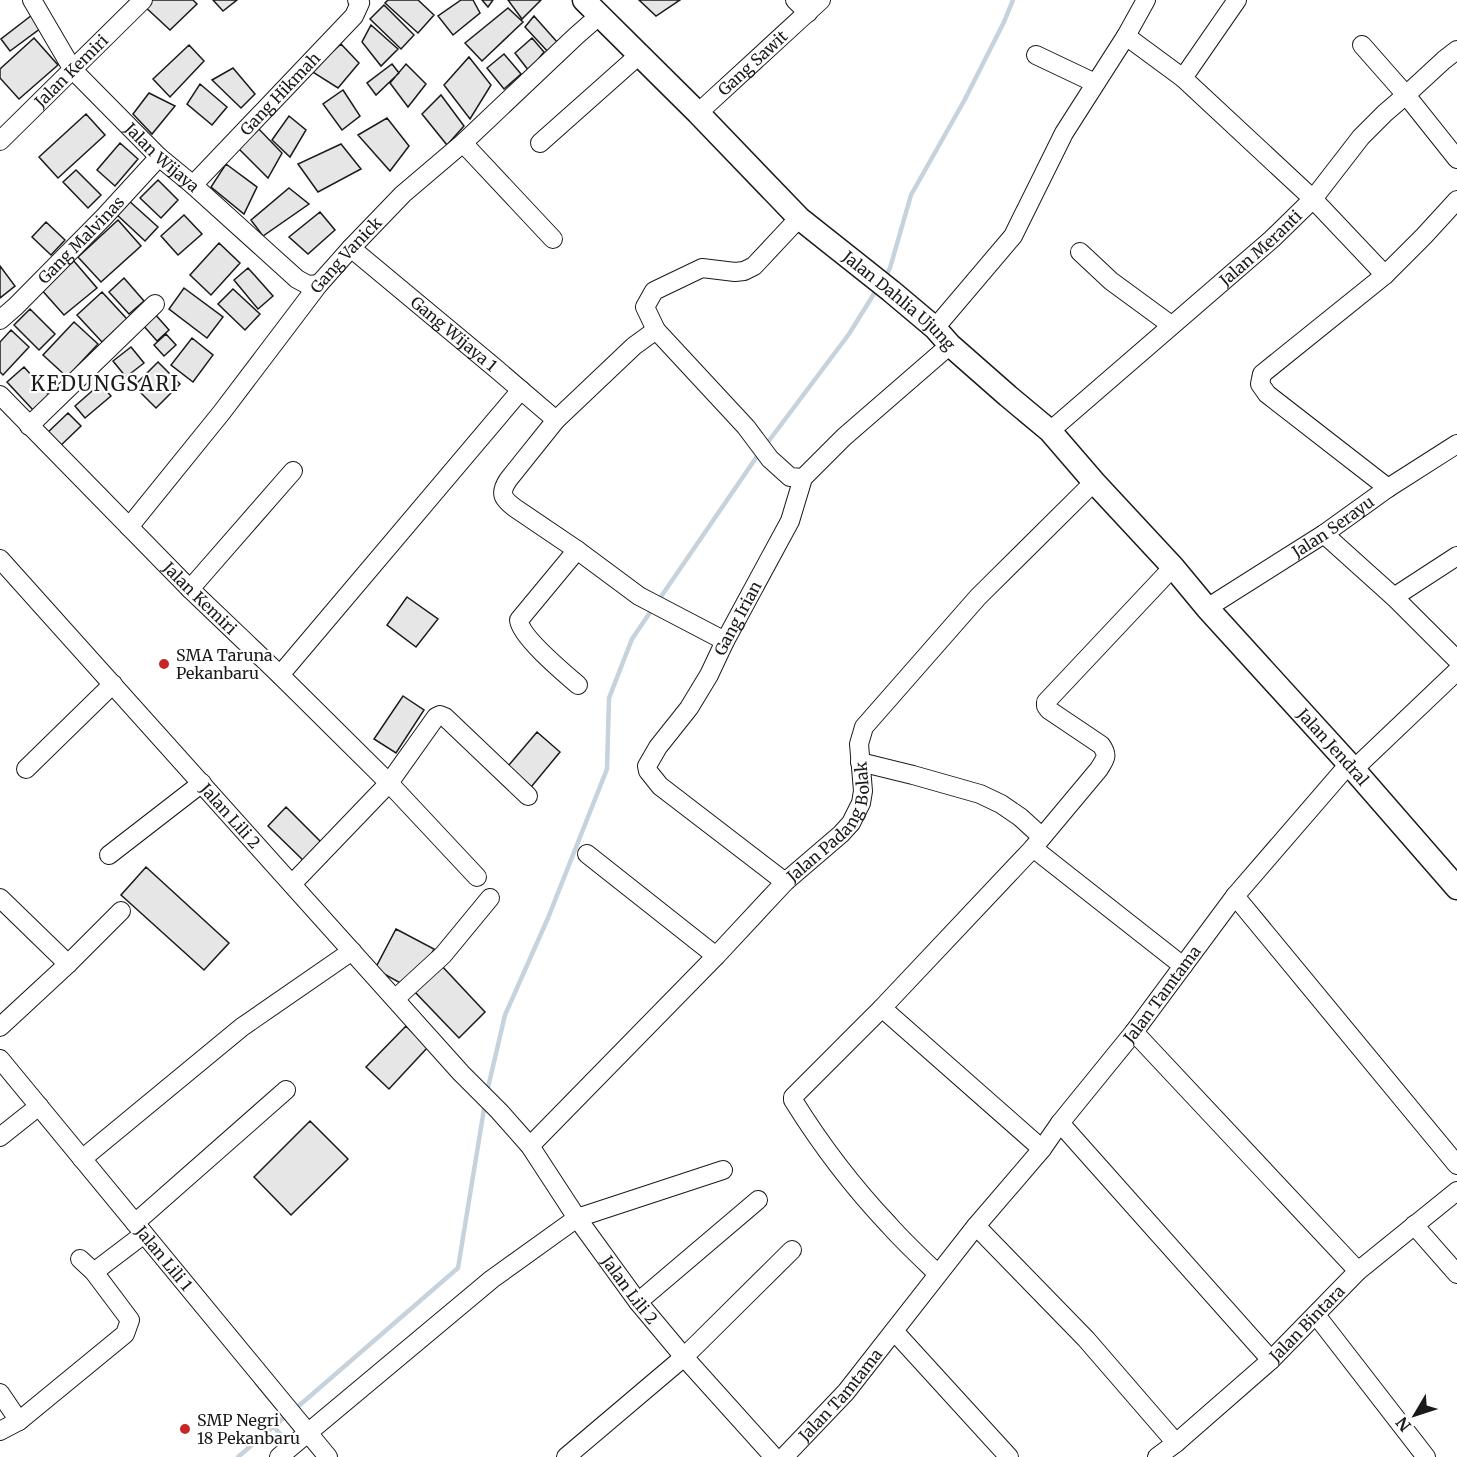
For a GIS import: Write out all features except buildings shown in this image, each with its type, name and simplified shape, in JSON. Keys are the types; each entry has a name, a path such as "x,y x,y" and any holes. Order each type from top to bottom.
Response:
{"main road":[{"name":"Jalan Dahlia Ujung","path":"592,8 799,218 935,328 950,345 1050,430 1207,608"},
{"name":"Jalan Jendral","path":"1207,608 1457,888"}],"street":[{"name":"Jalan Wijaya","path":"32,0 73,70 159,157 297,279 308,285 319,284"},
{"name":"Jalan Kemiri","path":"0,141 143,0"},
{"name":"Gang Hikmah","path":"193,185 354,16 360,3 357,0"},
{"path":"795,0 808,13"},
{"name":"Gang Sawit","path":"698,113 821,0"},
{"path":"935,328 1013,236 1064,133 1126,36 1146,0"},
{"path":"1183,78 1237,0"},
{"name":"Gang Vanick","path":"129,527 222,412 319,284 351,248 403,194 463,143 567,45 592,8"},
{"path":"1126,36 1183,78 1313,199 1385,275"},
{"path":"1362,45 1457,159"},
{"name":"Jalan Meranti","path":"1050,430 1272,239 1313,199 1361,137 1384,113 1457,50"},
{"path":"540,143 639,55"},
{"path":"1036,55 1095,83"},
{"path":"463,143 553,239"},
{"name":"Gang Malvinas","path":"0,320 159,157"},
{"path":"1388,488 1267,394 1260,384 1262,374 1385,275 1457,201"},
{"path":"799,218 754,266 735,272 702,268 654,291 645,307 656,330 746,427 770,459 790,477 804,478"},
{"name":"Gang Wijaya 1","path":"351,248 556,420"},
{"path":"1080,252 1112,281 1171,325"},
{"path":"29,426 155,304"},
{"path":"656,330 634,346 556,420 503,487 503,495 507,502 515,508 639,596 725,641"},
{"name":"Gang Irian","path":"785,882 660,786 647,768 658,747 688,708 709,675 790,522 804,478 844,437 950,345"},
{"path":"280,675 521,390"},
{"name":"Jalan Kemiri","path":"0,395 190,589 389,783 477,877"},
{"name":"Jalan Serayu","path":"1207,608 1324,534 1388,488 1457,444"},
{"path":"190,589 293,471"},
{"name":"Jalan Padang Bolak","path":"530,1146 785,882 851,823 861,803 863,791 859,744 864,727 978,597 1094,482"},
{"path":"1324,534 1394,597 1457,660"},
{"path":"577,550 519,620 520,626 534,643 578,685"},
{"path":"1394,597 1457,556"},
{"name":"Jalan Lili 2","path":"0,559 461,1073 530,1146 577,1218 638,1302 774,1457"},
{"path":"938,1274 888,1225 840,1168 792,1099 882,1008 1037,842 1099,769 1106,757 1106,751 1101,745 1049,710 1046,702 1173,567"},
{"name":"Jalan Tamtama","path":"784,1457 846,1392 976,1226 1042,1149 1060,1123 1134,1032 1235,896 1351,767 1457,671"},
{"path":"26,769 113,684"},
{"path":"292,885 389,783 436,717 440,715 445,717 528,796"},
{"path":"860,762 980,794 1001,804 1020,817 1037,842 1183,966"},
{"path":"109,855 202,783"},
{"path":"587,854 716,956"},
{"path":"1235,896 1457,1165"},
{"path":"0,898 68,964"},
{"path":"395,999 443,955 490,898"},
{"path":"0,1027 121,911"},
{"path":"82,1159 242,1027 352,951"},
{"path":"882,1008 1042,1149"},
{"path":"1134,1032 1358,1270"},
{"name":"Jalan Lili 1","path":"0,1059 278,1395 303,1434 328,1457"},
{"path":"94,1272 286,1090"},
{"path":"0,1137 39,1106"},
{"path":"1060,1123 1271,1360"},
{"path":"279,1457 303,1434 492,1279 577,1218 723,1170"},
{"name":"Jalan Bintara","path":"1157,1457 1271,1360 1358,1270 1457,1191"},
{"path":"638,1302 758,1200"},
{"path":"976,1226 1086,1340 1176,1443"},
{"path":"1414,1226 1457,1274"},
{"path":"566,1457 684,1357 792,1250"},
{"path":"0,1431 19,1421 125,1334 130,1320 94,1272 80,1259"},
{"path":"1316,1315 1426,1457"},
{"name":"Jalan Tamtama","path":"894,1331 1009,1457"},
{"path":"0,1393 19,1421"}],"waterway":[{"path":"885,277 890,268 911,195 964,101 1013,0"},
{"path":"765,446 849,334 877,289"},
{"path":"658,601 760,452"},
{"path":"487,1092 505,1015 548,918 607,769 609,698 632,639 653,608"},
{"path":"294,1410 458,1268 485,1103"},
{"path":"238,1457 287,1415"},
{"path":"274,1427 289,1444"}],"place":[{"name":"SMA Taruna Pekanbaru","path":"164,664"},
{"name":"SMP Negri 18 Pekanbaru","path":"185,1429"}],"district":[{"name":"KEDUNGSARI","path":"105,383"}]}
